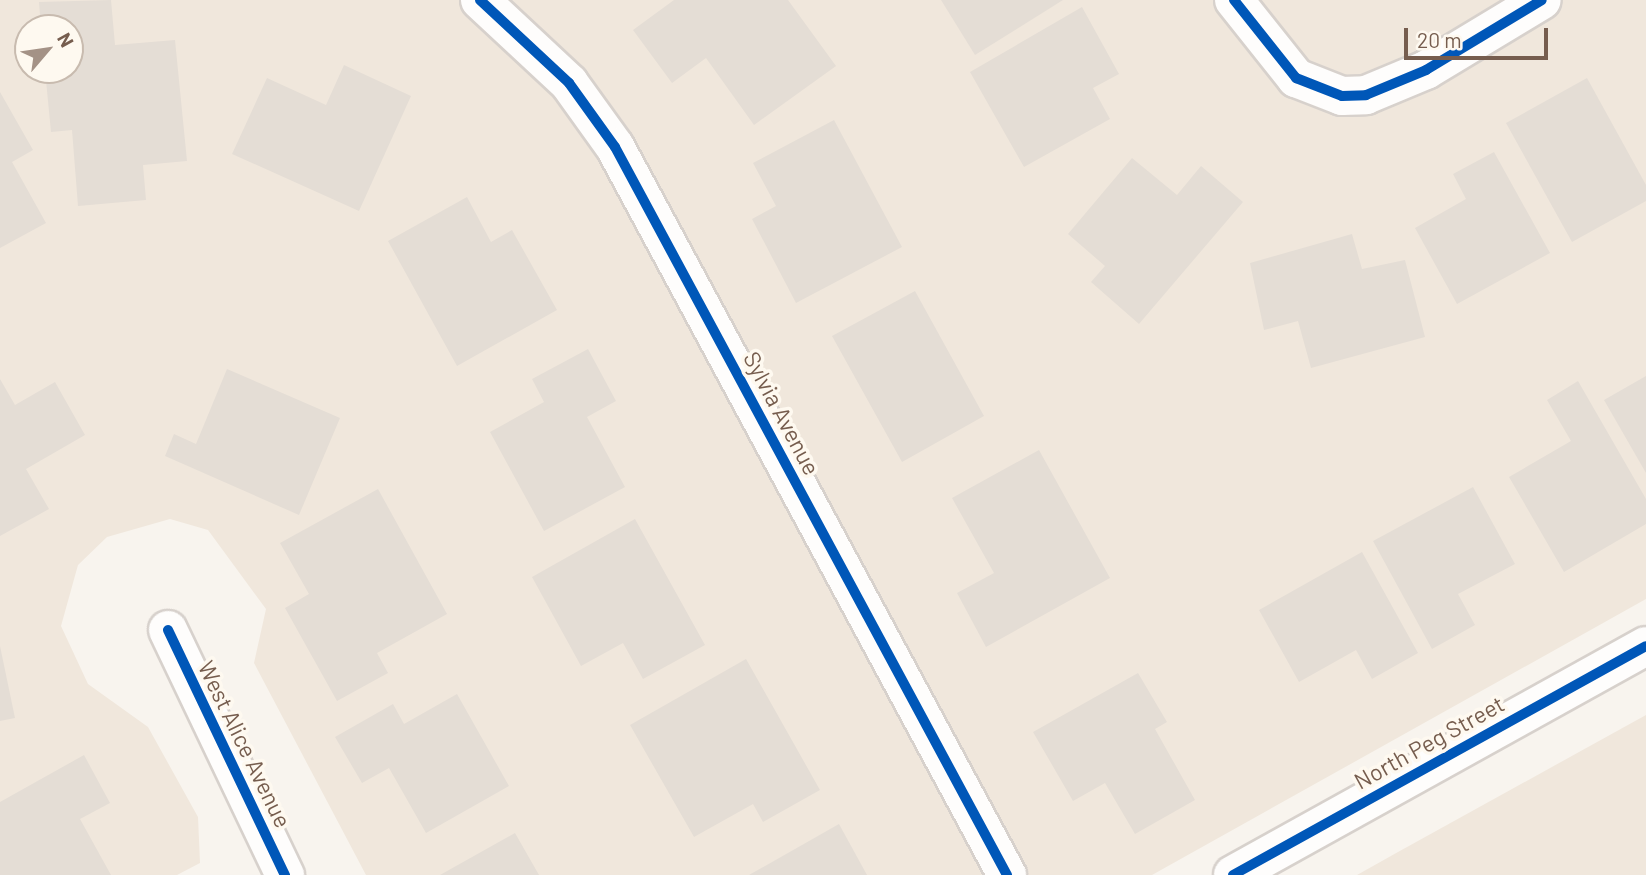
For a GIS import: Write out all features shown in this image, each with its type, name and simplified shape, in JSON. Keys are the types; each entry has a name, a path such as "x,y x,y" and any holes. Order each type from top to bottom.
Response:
{"street":[{"name":"Sylvia Avenue","path":"480,0 569,83 615,148 1007,875"},
{"path":"1234,0 1296,78 1342,96 1366,95 1426,70 1542,0"},
{"name":"West Alice Avenue","path":"168,630 285,875"},
{"name":"North Peg Street","path":"1233,875 1646,646"}],"shaded area":[{"path":"0,0 1646,0 1646,599 1152,875 366,875 254,663 266,609 208,530 170,519 107,537 78,565 61,626 88,684 148,727 198,817 200,863 177,875 0,875"},
{"path":"1646,715 1646,875 1357,875 1398,852"}],"building":[{"path":"111,0 115,45 175,40 187,161 143,165 146,200 78,206 72,130 51,132 46,84 84,84 84,14 40,14 39,2"},
{"path":"674,0 788,0 836,66 754,125 706,58 672,83 633,30"},
{"path":"941,0 1063,0 975,55"},
{"path":"1082,7 1119,74 1093,88 1110,119 1024,167 970,72"},
{"path":"344,65 411,96 359,211 232,154 267,78 326,105"},
{"path":"1587,78 1646,185 1646,201 1572,242 1506,123"},
{"path":"0,92 33,150 12,162 46,223 0,248"},
{"path":"834,120 902,247 796,303 752,219 776,206 753,163"},
{"path":"1494,152 1550,253 1457,304 1415,228 1466,199 1453,174"},
{"path":"1132,158 1177,195 1201,166 1243,202 1139,324 1091,282 1105,266 1068,234"},
{"path":"467,197 491,242 512,230 557,310 457,366 388,241"},
{"path":"1352,234 1362,269 1405,260 1425,337 1311,368 1298,321 1264,330 1250,263"},
{"path":"915,291 984,416 902,462 832,336"},
{"path":"588,349 616,401 587,417 625,487 544,531 490,432 544,402 532,379"},
{"path":"227,369 340,418 299,515 165,456 174,434 196,444"},
{"path":"1646,376 1646,473 1604,400"},
{"path":"0,379 15,405 55,382 85,435 26,469 49,509 0,536"},
{"path":"1578,381 1646,499 1646,524 1564,572 1509,477 1571,441 1547,400"},
{"path":"1039,450 1110,578 986,647 957,593 994,573 952,498"},
{"path":"1473,487 1515,564 1458,594 1475,625 1432,649 1373,541"},
{"path":"378,489 447,614 377,653 388,673 337,701 285,608 309,594 280,543"},
{"path":"635,519 705,645 643,679 623,643 581,666 532,577"},
{"path":"1362,552 1418,653 1372,679 1356,650 1299,682 1259,610"},
{"path":"0,646 15,718 0,721"},
{"path":"746,659 820,790 763,822 753,804 694,837 630,725"},
{"path":"1138,673 1167,722 1155,729 1195,800 1135,834 1105,783 1073,801 1033,732"},
{"path":"457,694 509,786 426,833 389,768 362,783 335,737 393,704 404,724"},
{"path":"84,755 110,803 80,819 111,875 0,875 0,802"},
{"path":"839,824 867,875 749,875"},
{"path":"515,833 539,875 440,875"}],"cycle path":[{"path":"480,0 569,83 615,147 1007,875"},
{"path":"1234,0 1296,78 1342,96 1366,95 1426,70 1542,0"},
{"path":"168,630 285,875"},
{"path":"1233,875 1646,646"}]}
